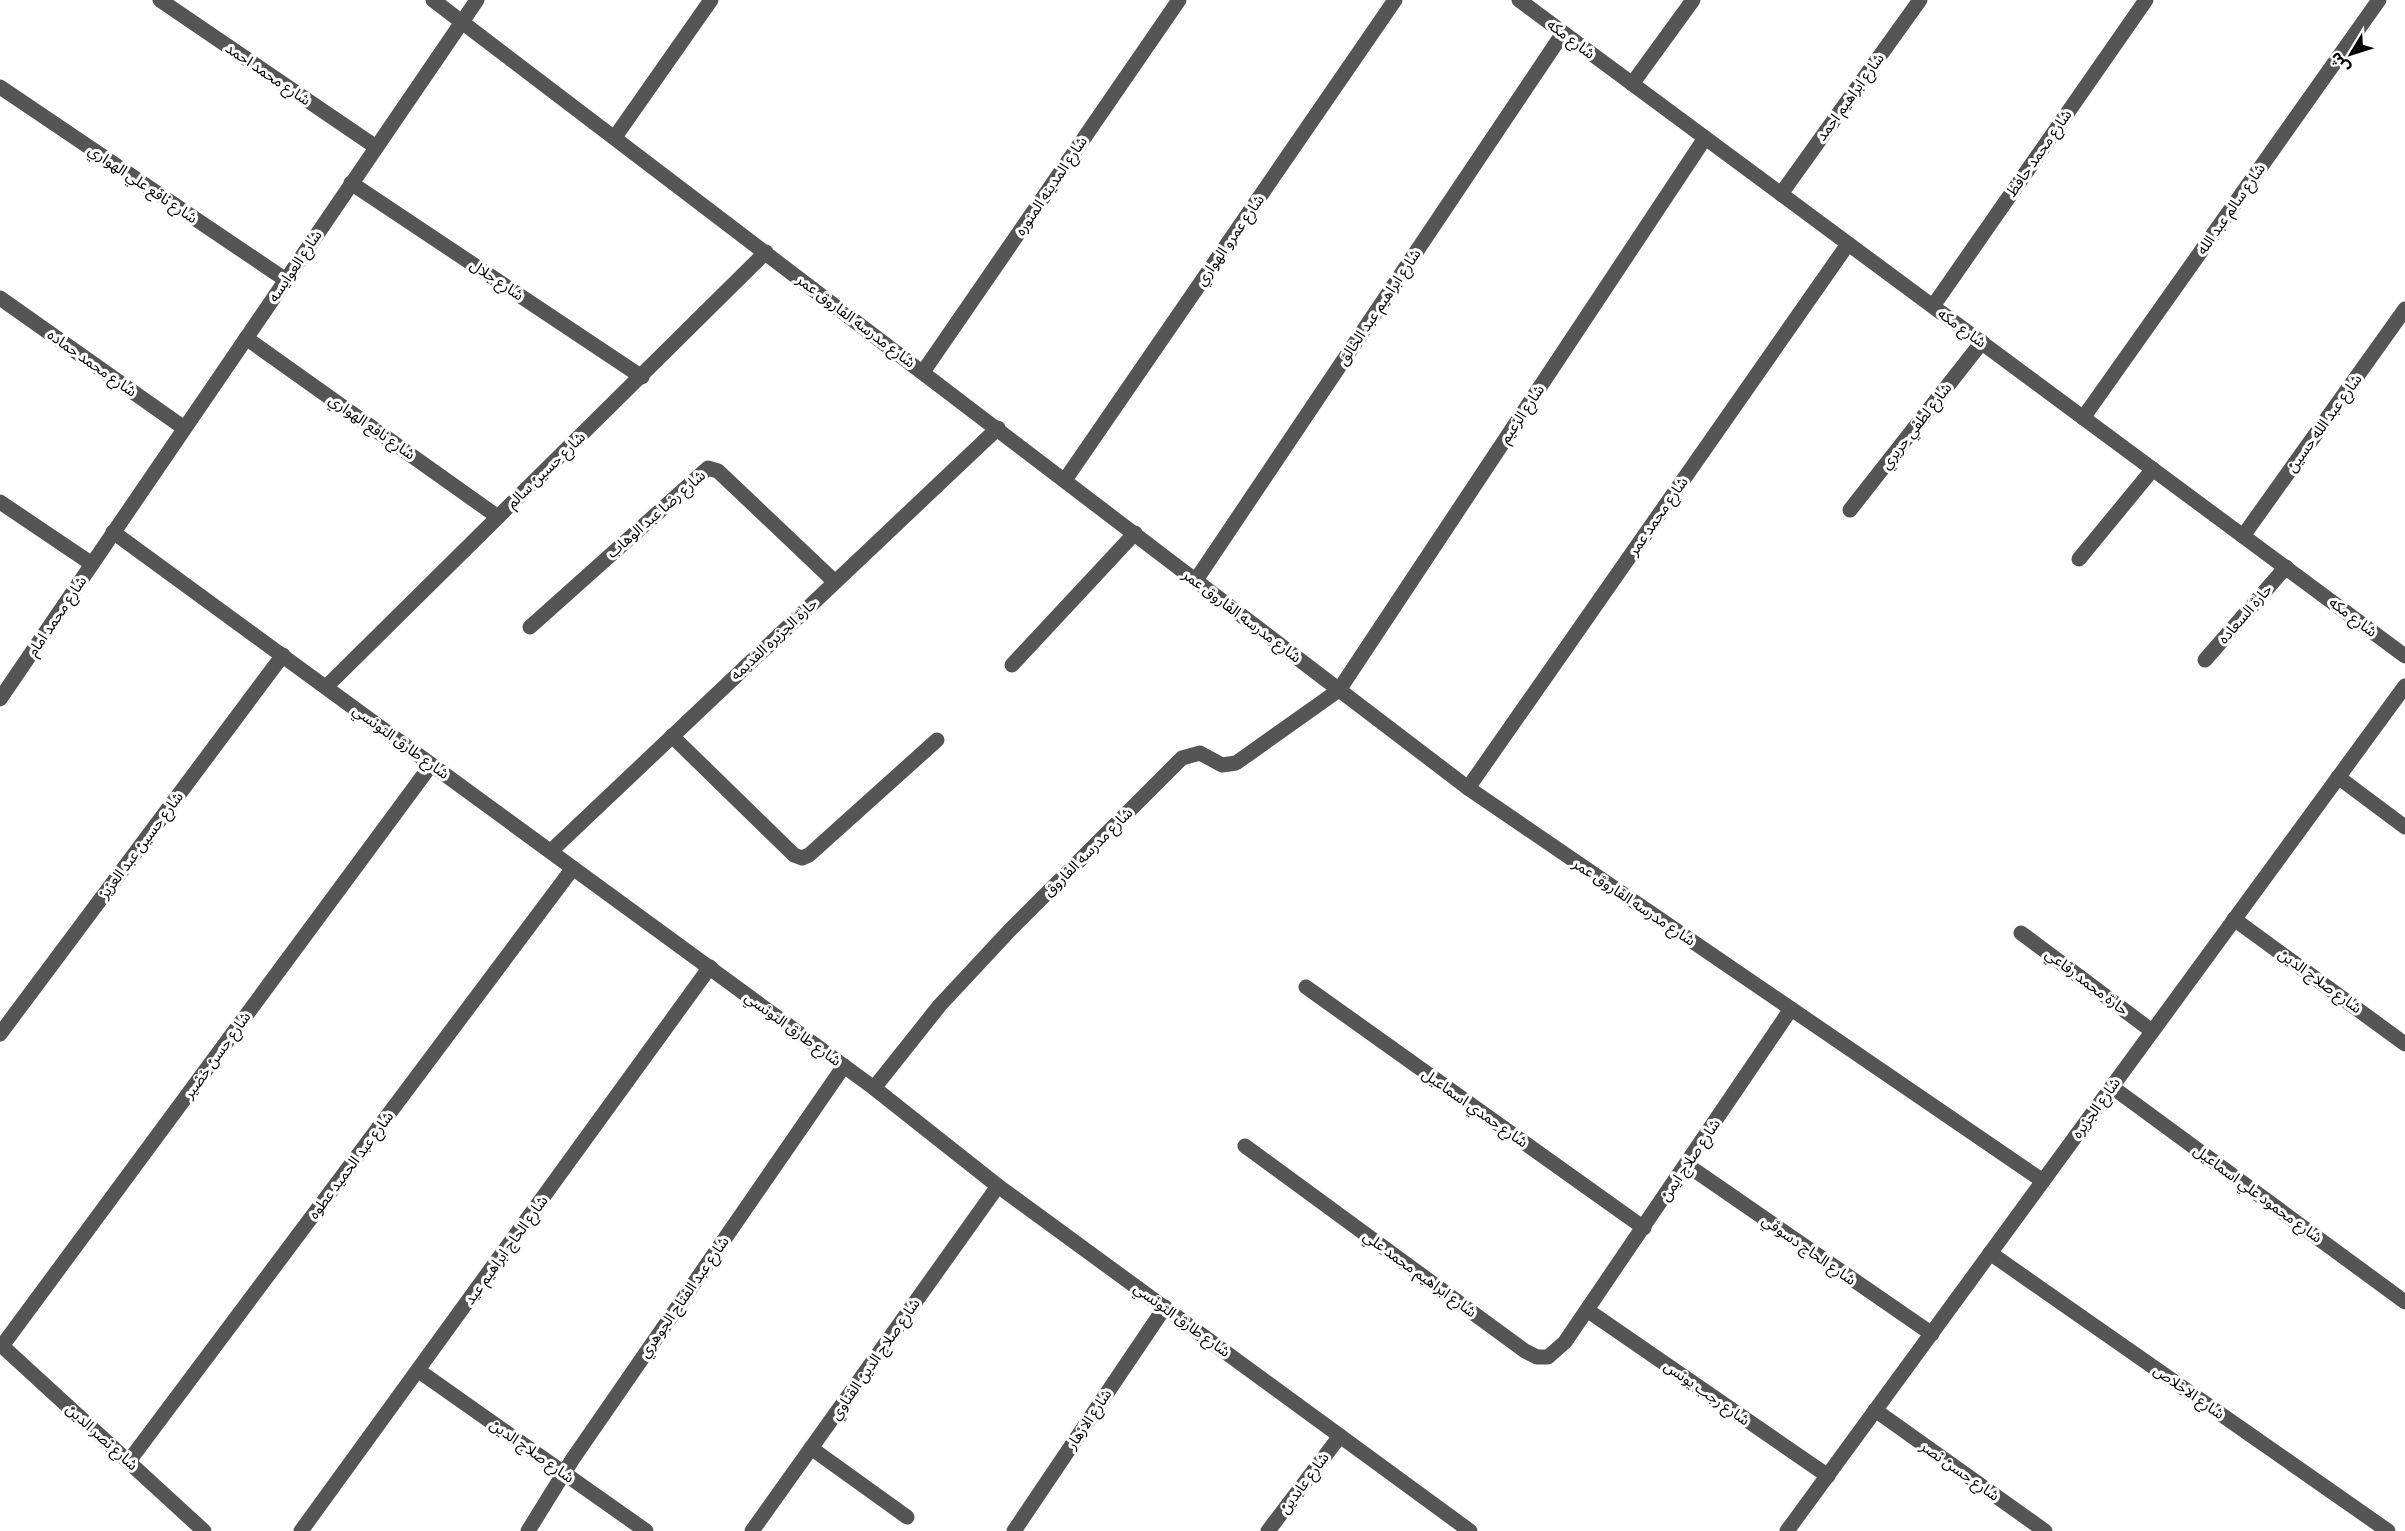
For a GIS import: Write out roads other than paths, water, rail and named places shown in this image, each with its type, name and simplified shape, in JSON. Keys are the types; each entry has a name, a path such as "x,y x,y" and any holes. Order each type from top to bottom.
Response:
{"street":[{"name":"شارع محمد احمد","path":"160,0 376,147"},
{"name":"شارع مدرسه الفاروق عمر","path":"433,0 463,20 1468,788 2043,1181"},
{"name":"شارع العوايسه","path":"113,532 477,0"},
{"path":"615,137 711,0"},
{"name":"شارع المدينه المنوره","path":"923,372 1179,0"},
{"name":"شارع عمرو الهواري","path":"1065,480 1395,0"},
{"name":"شارع مكه","path":"1519,0 2405,656"},
{"path":"1632,84 1693,0"},
{"name":"شارع ابراهيم احمد","path":"1781,194 1920,0"},
{"name":"شارع محمد حافظ","path":"1933,306 2146,0"},
{"name":"شارع سالم عبد الله","path":"2083,418 2379,0"},
{"name":"شارع ابراهيم عبد الخالق","path":"1196,580 1563,33"},
{"name":"شارع نافع علي الهواري","path":"0,87 285,280"},
{"name":"شارع الزعيم","path":"1339,690 1705,138"},
{"name":"شارع جلال","path":"351,183 642,377"},
{"name":"شارع محمد عمر","path":"1468,788 1848,243"},
{"name":"شارع حسين سالم","path":"326,687 766,252"},
{"name":"شارع محمد حماده","path":"0,298 184,428"},
{"name":"شارع عبد الله حسين","path":"2243,536 2405,309"},
{"name":"شارع نافع الهواري","path":"246,338 498,517"},
{"name":"شارع لطفي حريري","path":"1850,510 1982,342"},
{"name":"حارة الجزيره القديمه","path":"551,851 998,428"},
{"name":"شارع رضا عبد الوهاب","path":"530,627 708,468 718,471 835,582"},
{"path":"2079,558 2153,469"},
{"path":"0,502 92,564"},
{"name":"شارع محمد امام","path":"0,699 113,532"},
{"name":"شارع طارق التونسي","path":"113,532 874,1088 998,1186 1470,1531"},
{"path":"1012,665 1134,533"},
{"name":"حارة السعاده","path":"2205,660 2286,567"},
{"name":"شارع حسين عبد العزيز","path":"0,1034 283,656"},
{"name":"شارع الجزيره","path":"1787,1531 2405,686"},
{"name":"شارع مدرسه الفاروق","path":"874,1088 940,1005 1010,930 1182,758 1200,753 1222,765 1236,763 1339,690"},
{"path":"672,736 794,855 802,858 809,855 937,740"},
{"name":"شارع حسن خضير","path":"1,1345 431,765"},
{"path":"2338,777 2405,827"},
{"name":"شارع عبد الحميد عطوه","path":"129,1461 573,868"},
{"name":"شارع صلاح الدين","path":"2234,919 2405,1044"},
{"name":"حارة محمد رفاعي","path":"2021,933 2152,1031"},
{"name":"شارع الحاج ابراهيم عيد","path":"302,1531 710,968"},
{"name":"شارع حمدي اسماعيل","path":"1306,987 1644,1228"},
{"name":"شارع صلاح ايمن","path":"1587,1310 1791,1009"},
{"name":"شارع عبد الفتاح الجوهري","path":"528,1531 563,1473 844,1066"},
{"name":"شارع محمود علي اسماعيل","path":"2112,1087 2405,1302"},
{"name":"شارع ابراهيم محمد علي","path":"1245,1146 1525,1351 1537,1357 1548,1357 1557,1352 1587,1310"},
{"name":"شارع الحاج دسوقي","path":"1687,1165 1932,1334"},
{"name":"شارع صلاح الدين القناوي","path":"752,1531 998,1186"},
{"name":"شارع الاخلاص","path":"1990,1253 2388,1531"},
{"name":"شارع الازهار","path":"1014,1531 1164,1307"},
{"name":"شارع رجب يونس","path":"1587,1310 1828,1476"},
{"name":"شارع نصر الدين","path":"1,1345 204,1531"},
{"name":"شارع صلاح الدين","path":"419,1371 646,1531"},
{"name":"شارع حسن نصر","path":"1875,1410 2045,1531"},
{"name":"شارع عابدين","path":"1268,1531 1340,1436"},
{"path":"811,1448 907,1517"}]}
